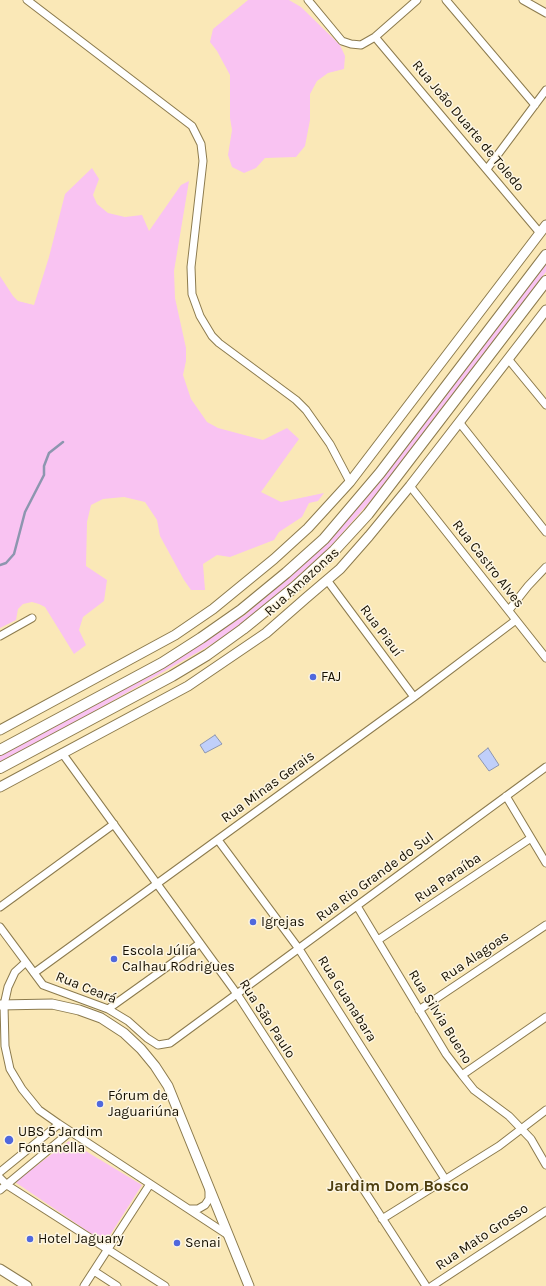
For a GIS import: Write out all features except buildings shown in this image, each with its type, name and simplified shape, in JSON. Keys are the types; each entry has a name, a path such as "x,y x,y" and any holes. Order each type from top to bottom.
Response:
{"main road":[{"path":"0,750 162,662 201,638 241,610 286,574 324,539 376,478 546,255"},
{"path":"0,768 172,676 243,629 296,586 334,550 368,514 546,281"}],"street":[{"path":"27,0 192,126 201,144 203,161 191,267 192,294 200,316 212,336 219,343 296,400 306,410 330,444 350,482"},
{"path":"308,0 342,41 351,44 361,44 375,37 417,0"},
{"path":"446,0 535,104"},
{"path":"523,0 546,13"},
{"name":"Rua João Duarte de Toledo","path":"375,37 540,233"},
{"path":"487,169 546,90"},
{"path":"0,730 174,635 213,609 274,560 308,528 350,482 546,225"},
{"name":"Rua Amazonas","path":"0,787 188,686 266,633 327,580 369,536 410,486 509,360 546,310"},
{"path":"509,360 546,404"},
{"path":"459,422 546,532"},
{"name":"Rua Castro Alves","path":"410,486 545,655"},
{"path":"509,610 528,586 546,567"},
{"name":"Rua Piauí","path":"327,580 414,697"},
{"path":"0,636 32,618"},
{"name":"Rua Minas Gerais","path":"34,973 414,697 516,620"},
{"name":"Rua São Paulo","path":"62,753 199,944 237,994 426,1286"},
{"name":"Rua Rio Grande do Sul","path":"158,1045 170,1043 546,767"},
{"path":"506,796 546,862"},
{"path":"0,907 114,824"},
{"name":"Rua Paraíba","path":"378,940 531,838"},
{"name":"Rua Guanabara","path":"218,840 299,948 445,1179"},
{"name":"Rua Silvia Bueno","path":"357,906 419,1010 462,1076 474,1090 509,1116 531,1139 546,1165"},
{"name":"Rua Alagoas","path":"419,1010 546,925"},
{"name":"Rua Ceará","path":"0,927 43,985 108,1009 128,1021 147,1038 158,1045"},
{"path":"108,1009 199,944"},
{"path":"26,962 15,972 2,1005 5,1046 10,1069 22,1089 39,1110 70,1132 228,1235"},
{"path":"2,1005 52,1004 78,1010 101,1018 124,1033 141,1049 155,1066 168,1086 249,1286"},
{"path":"462,1076 546,1017"},
{"path":"382,1219 499,1146 546,1110"},
{"path":"0,1172 59,1124"},
{"path":"0,1190 70,1132"},
{"path":"0,1178 7,1185 165,1286"},
{"path":"84,1286 150,1184"},
{"path":"189,1209 198,1209 205,1205 209,1199 209,1186"},
{"name":"Rua Mato Grosso","path":"432,1286 546,1211"},
{"path":"0,1269 27,1286"},
{"path":"94,1271 118,1286"}],"shaded area":[{"path":"248,0 289,0 301,7 340,45 345,56 344,69 328,73 317,81 310,94 310,120 305,146 296,157 265,158 256,168 244,173 232,167 228,155 232,130 230,118 230,75 217,51 210,42 213,29"},
{"path":"92,168 99,179 93,195 97,204 108,213 125,217 142,215 149,231 181,185 189,181 174,271 175,298 186,348 186,361 183,375 191,399 207,422 218,428 263,440 287,428 299,439 261,492 281,502 324,493 318,501 309,503 302,517 279,532 274,540 230,557 217,555 203,564 205,590 191,590 184,580 160,536 157,520 145,502 124,497 103,499 91,505 87,522 86,566 107,580 104,601 83,617 79,630 86,645 74,654 45,607 39,604 32,602 23,604 18,609 16,620 0,628 0,276 18,301 34,305 49,257 65,194"},
{"path":"546,258 546,272 412,454 329,548 247,622 207,647 0,765 0,753 101,700 245,615 321,545"},
{"path":"69,1141 142,1185 105,1243 15,1182"}],"water":[{"path":"215,735 222,744 205,753 200,745"},
{"path":"488,748 499,765 489,771 478,756"}],"waterway":[{"path":"0,565 6,563 14,554 25,512 44,475 44,466 49,453 63,442"}],"place":[{"name":"FAJ","path":"313,677"},
{"name":"Igrejas","path":"253,922"},
{"name":"Escola Júlia Calhau Rodrigues","path":"114,959"},
{"name":"Fórum de Jaguariúna","path":"100,1104"},
{"name":"UBS 5 Jardim Fontanella","path":"9,1140"},
{"name":"Hotel Jaguary","path":"30,1239"},
{"name":"Senai","path":"177,1243"}],"district":[{"name":"Jardim Dom Bosco","path":"398,1186"}]}
